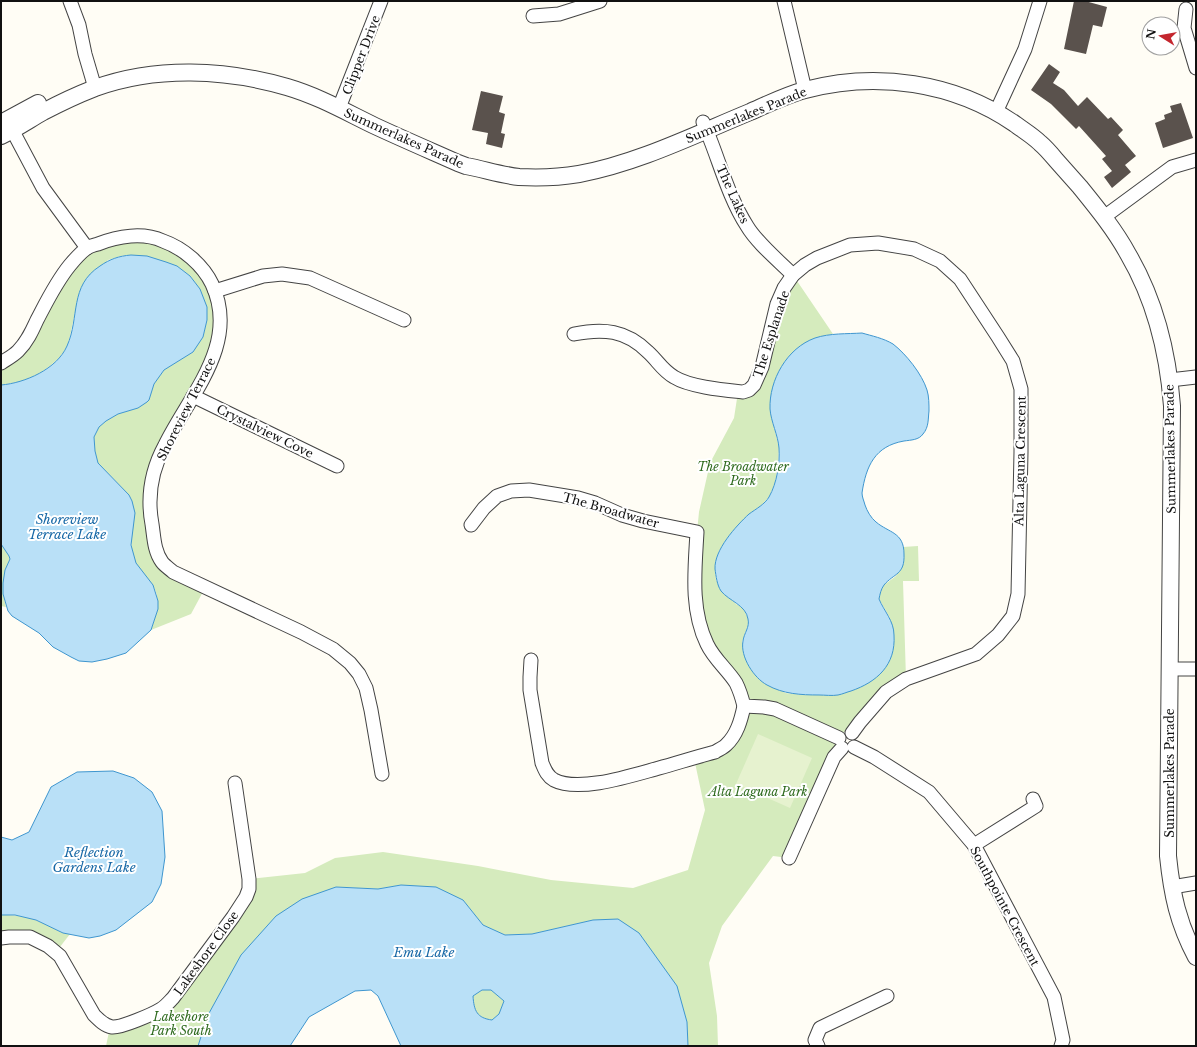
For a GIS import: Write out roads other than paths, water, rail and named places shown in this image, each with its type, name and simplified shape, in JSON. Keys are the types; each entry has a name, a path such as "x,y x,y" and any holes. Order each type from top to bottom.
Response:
{"street":[{"path":"70,1 79,25 85,54 94,83"},
{"name":"Clipper Drive","path":"341,104 382,1"},
{"path":"533,16 559,14 600,1"},
{"path":"784,1 804,86"},
{"path":"998,107 1025,49 1040,1"},
{"path":"1186,9 1184,28 1196,68"},
{"name":"Summerlakes Parade","path":"5,128 67,88 94,83 134,68 165,64 203,63 234,66 302,81 341,104 459,153 512,165 542,167 571,166 596,160 705,126 774,92 804,86 855,71 883,71 911,74 941,80 971,89 998,107 1028,121 1053,142 1070,160 1107,214 1130,239 1150,274 1170,329 1182,442 1179,607 1175,669 1178,851 1186,907 1196,937"},
{"name":"The Lakes","path":"705,126 731,194 747,226 793,275"},
{"path":"5,128 43,188 87,248"},
{"path":"1107,214 1172,167 1196,160"},
{"name":"Shoreview Terrace","path":"1,363 9,358 27,340 53,289 62,275 74,260 87,248 114,238 126,236 148,237 172,244 185,253 204,270 215,290 219,308 219,340 207,371 164,445 153,477 150,493 150,516 156,551 162,562 173,572 301,632 333,649 350,663 359,674 366,688 382,774"},
{"name":"Alta Laguna Crescent","path":"793,275 805,265 817,258 850,245 878,243 914,250 940,261 960,279 998,336 1013,361 1021,389 1018,594 1013,616 998,635 976,654 906,679 886,692 852,733 856,737 856,742 845,744"},
{"path":"215,290 263,276 282,274 310,278 404,320"},
{"name":"The Esplanade","path":"574,334 590,330 605,331 623,335 636,342 649,352 662,369 675,378 690,384 743,392 749,390 754,385 762,367 778,304 784,288 793,275"},
{"path":"1175,380 1196,377"},
{"name":"Crystalview Cove","path":"193,396 337,466"},
{"name":"The Broadwater","path":"470,525 484,508 497,496 511,491 529,490 578,498 595,503 622,515 643,521 697,532 695,598 698,620 707,643 716,659 735,683 742,695 744,706"},
{"path":"532,660 530,690 542,763 546,772 554,780 565,784 619,780 715,752 726,745 735,734 744,706 775,709 845,744 834,757 789,858"},
{"path":"1175,669 1196,669"},
{"name":"Southpointe Crescent","path":"845,744 874,757 929,792 974,845 1054,997 1063,1040 1061,1046"},
{"name":"Lakeshore Close","path":"1,938 30,936 48,946 60,956 94,1015 101,1022 110,1027 129,1024 161,1009 173,998 246,897 249,879 236,782"},
{"path":"974,845 1036,806 1033,799"},
{"name":"Summerlakes Parade","path":"1183,885 1178,915 1187,940 1196,957"},
{"path":"818,1046 815,1040 820,1028 887,996"}],"water":[{"name":"Shoreview Terrace Lake","path":"131,255 147,256 166,262 177,266 190,276 200,289 207,307 207,320 203,337 193,352 164,370 154,384 149,400 138,408 118,414 106,421 99,427 94,437 98,463 129,495 132,501 135,513 131,545 136,563 153,585 158,601 158,609 151,630 126,653 92,662 79,661 53,647 39,633 12,616 8,611 3,594 5,570 10,559 1,544 1,385 30,378 56,362 67,346 71,335 79,292 90,274 100,266 115,258"},
{"path":"862,333 878,337 889,342 903,353 921,377 925,384 929,398 928,420 925,431 917,439 894,444 886,447 879,453 869,466 862,493 866,507 871,516 881,526 899,537 903,547 903,566 898,573 884,585 879,599 891,621 894,630 894,646 892,655 883,671 869,683 851,691 840,695 806,695 786,692 773,688 762,682 749,666 743,647 748,625 747,614 741,607 721,591 716,577 716,562 722,546 732,532 749,514 765,502 774,486 779,460 779,448 770,409 770,398 776,376 782,366 796,349 815,338 833,334"},
{"name":"Reflection Gardens Lake","path":"113,771 134,778 152,792 162,811 165,857 161,884 152,902 116,930 100,936 89,938 63,933 36,920 15,915 1,915 1,837 12,840 29,832 51,787 77,772"},
{"name":"Emu Lake","path":"401,885 436,887 463,900 483,925 505,935 532,934 593,920 618,919 639,933 677,986 687,1022 688,1046 401,1046 378,996 371,990 355,991 309,1017 290,1046 198,1046 208,1015 241,955 276,916 302,899 336,887 378,889","holes":["482,990 491,990 504,1001 499,1014 492,1020 483,1018 477,1013 474,1006 473,996"]}],"park label":[{"name":"The Broadwater Park","path":"743,473"},
{"name":"Alta Laguna Park","path":"758,791"},
{"name":"Lakeshore Park South","path":"181,1023"}]}
